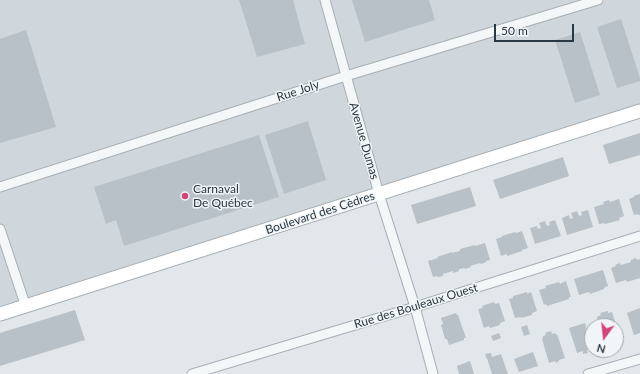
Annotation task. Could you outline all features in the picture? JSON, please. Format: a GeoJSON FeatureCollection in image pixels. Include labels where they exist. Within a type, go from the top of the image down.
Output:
{"type":"FeatureCollection","features":[{"type":"Feature","properties":{"kind":"street","name":"Avenue Dumas"},"geometry":{"type":"LineString","coordinates":[[325,0],[379,194],[415,307],[433,374]]}},
{"type":"Feature","properties":{"kind":"street","name":"Rue Joly"},"geometry":{"type":"LineString","coordinates":[[0,187],[346,76],[598,0]]}},
{"type":"Feature","properties":{"kind":"street","name":"Boulevard des Cèdres"},"geometry":{"type":"LineString","coordinates":[[0,314],[640,111]]}},
{"type":"Feature","properties":{"kind":"street"},"geometry":{"type":"LineString","coordinates":[[0,229],[26,307]]}},
{"type":"Feature","properties":{"kind":"street","name":"Rue des Bouleaux Ouest"},"geometry":{"type":"LineString","coordinates":[[192,374],[415,307],[640,236]]}},
{"type":"Feature","properties":{"kind":"street"},"geometry":{"type":"LineString","coordinates":[[588,374],[640,359]]}},
{"type":"Feature","properties":{"kind":"shaded area"},"geometry":{"type":"Polygon","coordinates":[[[0,0],[640,0],[640,111],[0,312],[0,0]]]}},
{"type":"Feature","properties":{"kind":"building"},"geometry":{"type":"Polygon","coordinates":[[[239,0],[293,0],[305,44],[257,57],[239,0]]]}},
{"type":"Feature","properties":{"kind":"building"},"geometry":{"type":"Polygon","coordinates":[[[352,0],[429,0],[435,20],[365,42],[352,0]]]}},
{"type":"Feature","properties":{"kind":"building"},"geometry":{"type":"Polygon","coordinates":[[[621,19],[640,81],[617,88],[597,27],[621,19]]]}},
{"type":"Feature","properties":{"kind":"building"},"geometry":{"type":"Polygon","coordinates":[[[26,30],[56,127],[0,143],[0,39],[26,30]]]}},
{"type":"Feature","properties":{"kind":"building"},"geometry":{"type":"Polygon","coordinates":[[[580,32],[600,95],[575,103],[555,40],[580,32]]]}},
{"type":"Feature","properties":{"kind":"building"},"geometry":{"type":"Polygon","coordinates":[[[308,121],[326,180],[284,194],[265,135],[308,121]]]}},
{"type":"Feature","properties":{"kind":"building"},"geometry":{"type":"Polygon","coordinates":[[[640,133],[640,155],[609,164],[603,145],[640,133]]]}},
{"type":"Feature","properties":{"kind":"building"},"geometry":{"type":"Polygon","coordinates":[[[259,135],[279,197],[124,246],[116,220],[106,224],[94,187],[259,135]]]}},
{"type":"Feature","properties":{"kind":"building"},"geometry":{"type":"Polygon","coordinates":[[[563,157],[569,176],[500,199],[493,180],[563,157]]]}},
{"type":"Feature","properties":{"kind":"building"},"geometry":{"type":"Polygon","coordinates":[[[470,187],[476,206],[417,224],[411,205],[470,187]]]}},
{"type":"Feature","properties":{"kind":"building"},"geometry":{"type":"Polygon","coordinates":[[[640,194],[640,215],[634,215],[629,199],[640,194]]]}},
{"type":"Feature","properties":{"kind":"building"},"geometry":{"type":"Polygon","coordinates":[[[619,199],[624,216],[619,218],[620,220],[599,224],[594,207],[604,204],[603,202],[609,200],[610,202],[619,199]]]}},
{"type":"Feature","properties":{"kind":"building"},"geometry":{"type":"Polygon","coordinates":[[[588,210],[593,227],[567,235],[562,218],[569,215],[570,219],[573,218],[571,213],[577,211],[579,216],[582,215],[581,212],[588,210]]]}},
{"type":"Feature","properties":{"kind":"building"},"geometry":{"type":"Polygon","coordinates":[[[555,220],[561,236],[535,244],[530,228],[537,226],[538,229],[541,228],[539,223],[545,221],[547,226],[550,225],[549,222],[555,220]]]}},
{"type":"Feature","properties":{"kind":"building"},"geometry":{"type":"Polygon","coordinates":[[[522,231],[528,248],[507,256],[507,254],[501,256],[496,239],[522,231]]]}},
{"type":"Feature","properties":{"kind":"building"},"geometry":{"type":"Polygon","coordinates":[[[485,243],[490,260],[465,269],[459,269],[459,271],[453,273],[453,271],[443,274],[443,276],[433,277],[428,261],[452,252],[460,251],[460,249],[485,243]]]}},
{"type":"Feature","properties":{"kind":"building"},"geometry":{"type":"Polygon","coordinates":[[[636,258],[637,260],[640,259],[640,278],[627,282],[626,280],[616,283],[611,268],[620,263],[621,265],[631,262],[631,260],[636,258]]]}},
{"type":"Feature","properties":{"kind":"building"},"geometry":{"type":"Polygon","coordinates":[[[603,270],[608,286],[590,294],[589,292],[579,295],[574,279],[603,270]]]}},
{"type":"Feature","properties":{"kind":"building"},"geometry":{"type":"Polygon","coordinates":[[[566,281],[571,297],[547,306],[546,304],[544,305],[539,290],[546,288],[545,286],[559,282],[560,284],[566,281]]]}},
{"type":"Feature","properties":{"kind":"building"},"geometry":{"type":"Polygon","coordinates":[[[527,292],[527,294],[531,292],[537,311],[532,313],[532,315],[515,318],[509,299],[513,298],[513,296],[527,292]]]}},
{"type":"Feature","properties":{"kind":"building"},"geometry":{"type":"Polygon","coordinates":[[[494,302],[495,304],[499,303],[505,321],[500,323],[500,325],[484,328],[478,309],[494,302]]]}},
{"type":"Feature","properties":{"kind":"building"},"geometry":{"type":"Polygon","coordinates":[[[640,308],[640,333],[634,335],[627,313],[640,308]]]}},
{"type":"Feature","properties":{"kind":"building"},"geometry":{"type":"Polygon","coordinates":[[[75,310],[85,340],[0,366],[0,333],[75,310]]]}},
{"type":"Feature","properties":{"kind":"building"},"geometry":{"type":"Polygon","coordinates":[[[608,311],[608,313],[612,312],[614,318],[597,318],[601,315],[600,313],[608,311]]]}},
{"type":"Feature","properties":{"kind":"building"},"geometry":{"type":"Polygon","coordinates":[[[456,313],[466,338],[449,345],[447,339],[445,339],[441,325],[443,324],[441,318],[456,313]]]}},
{"type":"Feature","properties":{"kind":"building"},"geometry":{"type":"Polygon","coordinates":[[[584,323],[584,354],[583,351],[577,353],[569,328],[584,323]]]}},
{"type":"Feature","properties":{"kind":"building"},"geometry":{"type":"Polygon","coordinates":[[[527,325],[530,334],[524,336],[521,327],[527,325]]]}},
{"type":"Feature","properties":{"kind":"building"},"geometry":{"type":"Polygon","coordinates":[[[551,331],[552,334],[557,334],[565,358],[556,363],[555,361],[549,363],[542,339],[543,336],[546,335],[545,333],[551,331]]]}},
{"type":"Feature","properties":{"kind":"building"},"geometry":{"type":"Polygon","coordinates":[[[499,333],[501,338],[493,341],[491,336],[499,333]]]}},
{"type":"Feature","properties":{"kind":"building"},"geometry":{"type":"Polygon","coordinates":[[[533,352],[538,366],[519,372],[514,359],[533,352]]]}},
{"type":"Feature","properties":{"kind":"building"},"geometry":{"type":"Polygon","coordinates":[[[491,353],[492,357],[501,354],[508,374],[492,374],[485,354],[491,353]]]}},
{"type":"Feature","properties":{"kind":"building"},"geometry":{"type":"Polygon","coordinates":[[[470,361],[474,374],[459,374],[457,366],[470,361]]]}},
{"type":"Feature","properties":{"kind":"place","name":"Carnaval De Québec"},"geometry":{"type":"Point","coordinates":[185,196]}}]}
